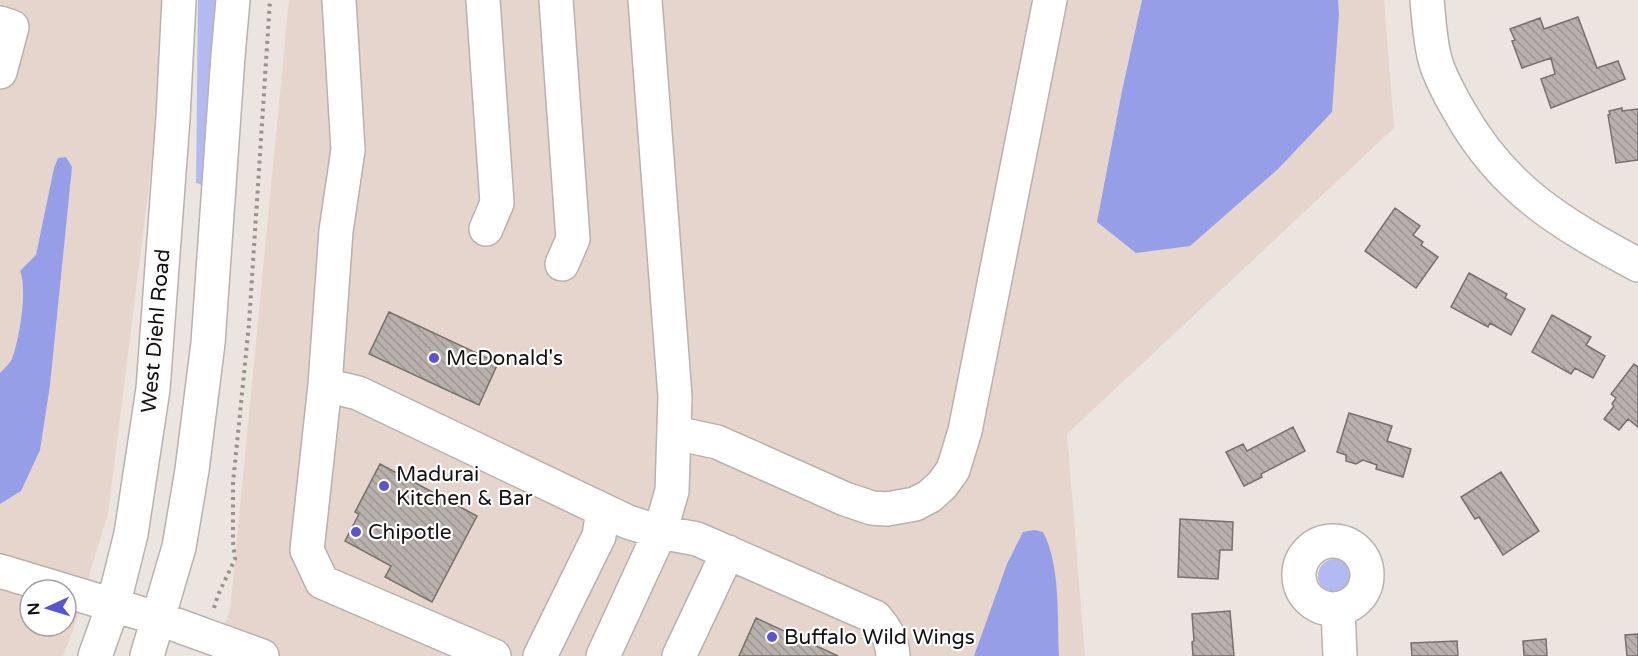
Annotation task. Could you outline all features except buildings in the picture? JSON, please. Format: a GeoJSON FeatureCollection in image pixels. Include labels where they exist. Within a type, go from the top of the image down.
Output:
{"type":"FeatureCollection","features":[{"type":"Feature","properties":{"kind":"street","name":"West Diehl Road"},"geometry":{"type":"LineString","coordinates":[[95,656],[113,606],[134,520],[153,389],[179,0]]}},
{"type":"Feature","properties":{"kind":"street"},"geometry":{"type":"LineString","coordinates":[[147,656],[160,619],[181,536],[192,470],[208,343],[233,0]]}},
{"type":"Feature","properties":{"kind":"street"},"geometry":{"type":"LineString","coordinates":[[339,0],[348,150],[336,231],[325,385],[307,550],[322,582],[494,656]]}},
{"type":"Feature","properties":{"kind":"street"},"geometry":{"type":"LineString","coordinates":[[483,0],[496,203],[486,229]]}},
{"type":"Feature","properties":{"kind":"street"},"geometry":{"type":"LineString","coordinates":[[556,0],[573,239],[562,264]]}},
{"type":"Feature","properties":{"kind":"street"},"geometry":{"type":"LineString","coordinates":[[603,656],[660,532],[672,491],[675,397],[645,0]]}},
{"type":"Feature","properties":{"kind":"street"},"geometry":{"type":"LineString","coordinates":[[675,433],[717,442],[845,499],[872,508],[899,508],[915,504],[930,496],[942,484],[953,470],[965,431],[1050,0]]}},
{"type":"Feature","properties":{"kind":"street"},"geometry":{"type":"LineString","coordinates":[[1428,7],[1436,63],[1468,128],[1488,156],[1524,194],[1564,223],[1638,265]]}},
{"type":"Feature","properties":{"kind":"street"},"geometry":{"type":"LineString","coordinates":[[0,23],[12,27],[0,72]]}},
{"type":"Feature","properties":{"kind":"street"},"geometry":{"type":"LineString","coordinates":[[325,385],[358,393],[628,522],[660,532],[697,539],[874,617],[886,630],[892,643],[893,656]]}},
{"type":"Feature","properties":{"kind":"street"},"geometry":{"type":"LineString","coordinates":[[540,656],[599,536],[603,510]]}},
{"type":"Feature","properties":{"kind":"street"},"geometry":{"type":"LineString","coordinates":[[679,656],[728,552]]}},
{"type":"Feature","properties":{"kind":"street"},"geometry":{"type":"LineString","coordinates":[[0,571],[24,578]]}},
{"type":"Feature","properties":{"kind":"street"},"geometry":{"type":"LineString","coordinates":[[78,594],[160,619],[262,656]]}},
{"type":"Feature","properties":{"kind":"street"},"geometry":{"type":"LineString","coordinates":[[1338,609],[1340,656]]}},
{"type":"Feature","properties":{"kind":"path"},"geometry":{"type":"LineString","coordinates":[[218,595],[235,559],[233,483],[249,324],[270,0]]}},
{"type":"Feature","properties":{"kind":"shaded area"},"geometry":{"type":"Polygon","coordinates":[[[0,0],[163,0],[158,113],[108,513],[78,613],[78,578],[18,578],[18,638],[70,638],[63,656],[0,656],[0,0]]]}},
{"type":"Feature","properties":{"kind":"shaded area"},"geometry":{"type":"Polygon","coordinates":[[[198,0],[220,0],[202,185],[196,183],[198,0]]]}},
{"type":"Feature","properties":{"kind":"shaded area"},"geometry":{"type":"Polygon","coordinates":[[[289,0],[1384,0],[1394,128],[1067,434],[1085,656],[210,656],[230,611],[289,0]]]}},
{"type":"Feature","properties":{"kind":"shaded area"},"geometry":{"type":"Polygon","coordinates":[[[1142,0],[1338,0],[1339,14],[1332,112],[1279,168],[1190,246],[1136,253],[1097,222],[1142,0]]]}},
{"type":"Feature","properties":{"kind":"shaded area"},"geometry":{"type":"Polygon","coordinates":[[[66,157],[72,167],[50,385],[40,450],[21,491],[0,504],[0,373],[12,359],[22,315],[23,290],[20,271],[36,255],[54,168],[58,158],[66,157]]]}},
{"type":"Feature","properties":{"kind":"shaded area"},"geometry":{"type":"Polygon","coordinates":[[[1034,530],[1043,532],[1053,560],[1057,593],[1059,656],[974,656],[1007,564],[1023,532],[1034,530]]]}},
{"type":"Feature","properties":{"kind":"shaded area"},"geometry":{"type":"Polygon","coordinates":[[[1335,559],[1347,564],[1352,576],[1347,588],[1335,593],[1323,588],[1318,576],[1323,564],[1335,559]]]}},
{"type":"Feature","properties":{"kind":"place","name":"McDonald's"},"geometry":{"type":"Point","coordinates":[434,358]}},
{"type":"Feature","properties":{"kind":"place","name":"Madurai Kitchen & Bar"},"geometry":{"type":"Point","coordinates":[384,486]}},
{"type":"Feature","properties":{"kind":"place","name":"Chipotle"},"geometry":{"type":"Point","coordinates":[356,532]}},
{"type":"Feature","properties":{"kind":"place","name":"Buffalo Wild Wings"},"geometry":{"type":"Point","coordinates":[772,637]}}]}
